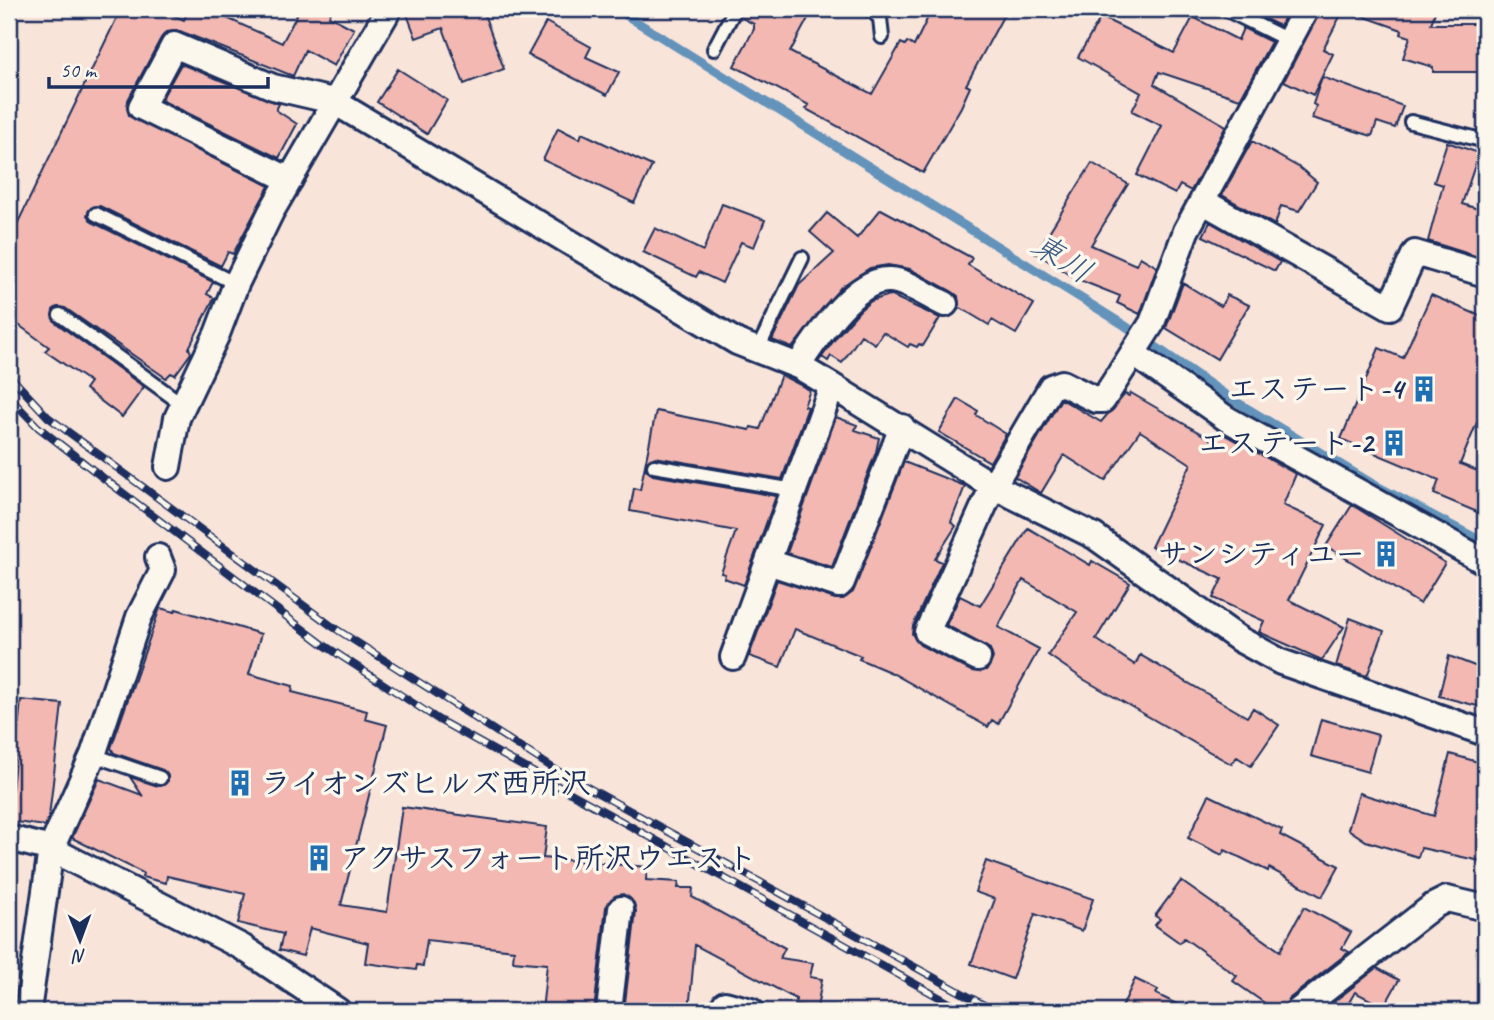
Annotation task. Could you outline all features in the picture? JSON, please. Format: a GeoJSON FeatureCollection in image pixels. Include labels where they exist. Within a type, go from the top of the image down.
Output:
{"type":"FeatureCollection","features":[{"type":"Feature","properties":{"kind":"street"},"geometry":{"type":"LineString","coordinates":[[168,467],[182,404],[217,334],[236,284],[333,101],[386,9]]}},
{"type":"Feature","properties":{"kind":"street"},"geometry":{"type":"LineString","coordinates":[[978,658],[928,632],[993,486],[1051,387],[1062,383],[1096,400],[1103,400],[1134,354],[1152,323],[1186,231],[1306,9]]}},
{"type":"Feature","properties":{"kind":"street"},"geometry":{"type":"LineString","coordinates":[[290,180],[141,107],[174,45],[272,87],[333,101],[757,351],[798,366],[902,427],[993,486],[1094,536],[1239,639],[1281,662],[1485,733]]}},
{"type":"Feature","properties":{"kind":"street"},"geometry":{"type":"LineString","coordinates":[[1202,201],[1390,307],[1415,253],[1485,274]]}},
{"type":"Feature","properties":{"kind":"street"},"geometry":{"type":"LineString","coordinates":[[798,366],[841,307],[877,280],[894,280],[945,304]]}},
{"type":"Feature","properties":{"kind":"street"},"geometry":{"type":"LineString","coordinates":[[1134,354],[1227,419],[1485,562]]}},
{"type":"Feature","properties":{"kind":"street"},"geometry":{"type":"LineString","coordinates":[[733,657],[832,386]]}},
{"type":"Feature","properties":{"kind":"street"},"geometry":{"type":"LineString","coordinates":[[768,562],[839,585],[842,582],[902,427]]}},
{"type":"Feature","properties":{"kind":"street"},"geometry":{"type":"LineString","coordinates":[[28,1011],[51,849],[93,755],[138,617],[163,570],[158,557]]}},
{"type":"Feature","properties":{"kind":"street"},"geometry":{"type":"LineString","coordinates":[[9,838],[51,849],[242,947],[338,1011]]}},
{"type":"Feature","properties":{"kind":"street"},"geometry":{"type":"LineString","coordinates":[[1298,1011],[1331,982],[1433,906],[1447,899],[1485,908]]}},
{"type":"Feature","properties":{"kind":"street"},"geometry":{"type":"LineString","coordinates":[[609,1011],[621,909]]}},
{"type":"Feature","properties":{"kind":"street"},"geometry":{"type":"LineString","coordinates":[[723,1011],[725,1004],[751,1011]]}},
{"type":"Feature","properties":{"kind":"lane"},"geometry":{"type":"LineString","coordinates":[[714,49],[735,9]]}},
{"type":"Feature","properties":{"kind":"lane"},"geometry":{"type":"LineString","coordinates":[[870,9],[880,18],[882,37]]}},
{"type":"Feature","properties":{"kind":"lane"},"geometry":{"type":"LineString","coordinates":[[1225,9],[1290,41]]}},
{"type":"Feature","properties":{"kind":"lane"},"geometry":{"type":"LineString","coordinates":[[1411,122],[1485,141]]}},
{"type":"Feature","properties":{"kind":"lane"},"geometry":{"type":"LineString","coordinates":[[96,214],[146,242],[236,284]]}},
{"type":"Feature","properties":{"kind":"lane"},"geometry":{"type":"LineString","coordinates":[[757,351],[802,258]]}},
{"type":"Feature","properties":{"kind":"lane"},"geometry":{"type":"LineString","coordinates":[[60,315],[182,404]]}},
{"type":"Feature","properties":{"kind":"lane"},"geometry":{"type":"LineString","coordinates":[[654,466],[794,490]]}},
{"type":"Feature","properties":{"kind":"lane"},"geometry":{"type":"LineString","coordinates":[[93,755],[160,778]]}},
{"type":"Feature","properties":{"kind":"building"},"geometry":{"type":"Polygon","coordinates":[[[121,9],[159,9],[184,20],[189,9],[207,9],[282,43],[300,9],[333,9],[329,16],[354,29],[334,66],[305,50],[293,76],[180,31],[166,32],[161,38],[128,100],[129,116],[269,186],[233,254],[228,252],[221,266],[100,206],[89,210],[87,215],[92,222],[213,282],[207,294],[214,298],[189,348],[191,353],[175,375],[171,373],[166,378],[65,308],[57,307],[53,310],[55,322],[144,387],[122,417],[85,389],[90,382],[45,351],[49,347],[9,318],[9,241],[121,9]]]}},
{"type":"Feature","properties":{"kind":"building"},"geometry":{"type":"Polygon","coordinates":[[[405,9],[488,9],[489,12],[484,14],[504,69],[464,84],[443,28],[416,38],[405,9]]]}},
{"type":"Feature","properties":{"kind":"building"},"geometry":{"type":"Polygon","coordinates":[[[744,9],[813,9],[790,52],[872,94],[901,43],[905,45],[907,42],[914,46],[932,9],[1007,9],[966,85],[970,87],[961,107],[923,173],[806,109],[809,105],[734,66],[754,29],[754,24],[740,17],[744,9]]]}},
{"type":"Feature","properties":{"kind":"building"},"geometry":{"type":"Polygon","coordinates":[[[1252,9],[1289,9],[1280,26],[1251,12],[1252,9]]]}},
{"type":"Feature","properties":{"kind":"building"},"geometry":{"type":"Polygon","coordinates":[[[1321,9],[1344,9],[1323,49],[1333,54],[1313,95],[1284,81],[1321,9]]]}},
{"type":"Feature","properties":{"kind":"building"},"geometry":{"type":"Polygon","coordinates":[[[1352,9],[1436,9],[1431,24],[1485,24],[1485,72],[1433,72],[1433,67],[1403,58],[1410,37],[1401,34],[1402,30],[1351,12],[1352,9]]]}},
{"type":"Feature","properties":{"kind":"building"},"geometry":{"type":"Polygon","coordinates":[[[1101,17],[1174,53],[1193,17],[1238,40],[1243,28],[1271,42],[1240,99],[1159,72],[1154,84],[1226,126],[1191,191],[1180,185],[1175,194],[1137,175],[1162,126],[1132,111],[1141,93],[1078,57],[1101,17]]]}},
{"type":"Feature","properties":{"kind":"building"},"geometry":{"type":"Polygon","coordinates":[[[546,22],[591,47],[586,57],[619,72],[607,95],[528,55],[546,22]]]}},
{"type":"Feature","properties":{"kind":"building"},"geometry":{"type":"Polygon","coordinates":[[[181,64],[279,104],[276,110],[297,124],[279,158],[161,100],[181,64]]]}},
{"type":"Feature","properties":{"kind":"building"},"geometry":{"type":"Polygon","coordinates":[[[398,69],[447,100],[427,134],[377,102],[398,69]]]}},
{"type":"Feature","properties":{"kind":"building"},"geometry":{"type":"Polygon","coordinates":[[[1322,77],[1403,106],[1395,128],[1377,122],[1372,136],[1312,118],[1316,106],[1313,104],[1322,77]]]}},
{"type":"Feature","properties":{"kind":"building"},"geometry":{"type":"Polygon","coordinates":[[[558,128],[580,139],[582,133],[652,166],[634,203],[543,160],[558,128]]]}},
{"type":"Feature","properties":{"kind":"building"},"geometry":{"type":"Polygon","coordinates":[[[1252,141],[1300,168],[1317,182],[1299,211],[1281,206],[1275,225],[1222,195],[1252,141]]]}},
{"type":"Feature","properties":{"kind":"building"},"geometry":{"type":"Polygon","coordinates":[[[1447,142],[1479,153],[1462,204],[1485,211],[1485,259],[1428,241],[1443,185],[1434,182],[1447,142]]]}},
{"type":"Feature","properties":{"kind":"building"},"geometry":{"type":"Polygon","coordinates":[[[1092,163],[1128,184],[1091,245],[1136,265],[1140,257],[1157,267],[1140,314],[1117,303],[1120,296],[1077,279],[1036,253],[1092,163]]]}},
{"type":"Feature","properties":{"kind":"building"},"geometry":{"type":"Polygon","coordinates":[[[722,204],[765,220],[754,247],[741,242],[722,283],[699,272],[696,277],[643,252],[655,228],[703,251],[722,204]]]}},
{"type":"Feature","properties":{"kind":"building"},"geometry":{"type":"Polygon","coordinates":[[[881,209],[972,258],[968,265],[1034,304],[1016,334],[992,320],[989,325],[959,307],[958,296],[951,291],[910,269],[888,265],[870,268],[841,287],[792,348],[772,340],[799,285],[834,253],[810,232],[827,213],[857,238],[881,209]]]}},
{"type":"Feature","properties":{"kind":"building"},"geometry":{"type":"Polygon","coordinates":[[[1210,222],[1280,262],[1275,271],[1203,236],[1210,222]]]}},
{"type":"Feature","properties":{"kind":"building"},"geometry":{"type":"Polygon","coordinates":[[[1183,283],[1221,306],[1227,295],[1249,305],[1217,359],[1166,328],[1183,283]]]}},
{"type":"Feature","properties":{"kind":"building"},"geometry":{"type":"Polygon","coordinates":[[[890,295],[940,318],[923,346],[910,344],[908,347],[883,332],[875,344],[861,335],[842,363],[831,356],[828,361],[822,357],[819,361],[838,335],[860,310],[871,301],[890,295]]]}},
{"type":"Feature","properties":{"kind":"building"},"geometry":{"type":"Polygon","coordinates":[[[1431,295],[1485,318],[1485,403],[1460,464],[1485,474],[1485,499],[1477,512],[1434,494],[1439,480],[1341,439],[1379,348],[1403,358],[1431,295]]]}},
{"type":"Feature","properties":{"kind":"building"},"geometry":{"type":"Polygon","coordinates":[[[781,375],[810,390],[804,406],[808,407],[782,479],[655,457],[646,464],[646,470],[653,475],[776,496],[744,585],[724,578],[725,574],[721,573],[736,531],[630,511],[634,488],[640,490],[656,411],[750,430],[751,427],[760,429],[781,375]]]}},
{"type":"Feature","properties":{"kind":"building"},"geometry":{"type":"Polygon","coordinates":[[[1131,393],[1212,440],[1218,431],[1296,474],[1283,505],[1326,525],[1289,600],[1344,627],[1322,660],[1259,632],[1264,621],[1213,598],[1222,579],[1151,547],[1191,464],[1140,431],[1105,481],[1064,455],[1041,493],[1015,477],[1061,399],[1101,422],[1125,394],[1129,396],[1131,393]]]}},
{"type":"Feature","properties":{"kind":"building"},"geometry":{"type":"Polygon","coordinates":[[[958,399],[978,411],[976,415],[1006,434],[990,462],[939,432],[958,399]]]}},
{"type":"Feature","properties":{"kind":"building"},"geometry":{"type":"Polygon","coordinates":[[[836,417],[857,425],[855,430],[879,438],[832,567],[787,553],[836,417]]]}},
{"type":"Feature","properties":{"kind":"building"},"geometry":{"type":"Polygon","coordinates":[[[904,462],[965,486],[951,522],[956,526],[935,559],[942,562],[913,626],[912,634],[920,645],[971,671],[987,670],[993,658],[990,649],[946,625],[960,596],[980,606],[1028,528],[1090,565],[1092,561],[1130,583],[1096,639],[1135,665],[1140,655],[1247,717],[1253,708],[1279,725],[1251,766],[1237,757],[1231,764],[1083,679],[1048,655],[1077,612],[1023,580],[998,627],[1039,649],[998,724],[992,720],[988,727],[892,673],[859,659],[861,656],[795,629],[780,667],[749,656],[777,580],[835,599],[843,599],[853,592],[904,462]]]}},
{"type":"Feature","properties":{"kind":"building","name":"サンシティユー"},"geometry":{"type":"Polygon","coordinates":[[[1352,505],[1445,563],[1420,604],[1326,546],[1352,505]]]}},
{"type":"Feature","properties":{"kind":"building"},"geometry":{"type":"Polygon","coordinates":[[[160,608],[175,612],[176,609],[261,634],[249,674],[293,686],[292,692],[367,711],[365,719],[387,725],[341,905],[387,912],[402,807],[547,827],[543,858],[647,867],[646,880],[679,882],[678,888],[693,888],[692,897],[785,948],[780,958],[813,963],[810,977],[822,979],[817,1009],[795,1005],[796,999],[695,945],[689,1011],[624,1011],[636,911],[634,903],[623,894],[615,896],[606,907],[594,1011],[542,1011],[547,964],[513,961],[514,950],[427,940],[423,966],[417,965],[416,970],[365,963],[368,943],[310,928],[303,956],[279,950],[283,934],[238,923],[245,894],[167,876],[166,883],[142,877],[143,873],[72,838],[99,779],[142,795],[130,777],[158,786],[168,781],[163,770],[114,753],[111,748],[160,608]]]}},
{"type":"Feature","properties":{"kind":"building"},"geometry":{"type":"Polygon","coordinates":[[[1350,618],[1384,631],[1367,676],[1336,666],[1350,618]]]}},
{"type":"Feature","properties":{"kind":"building"},"geometry":{"type":"Polygon","coordinates":[[[1449,656],[1485,670],[1485,708],[1439,696],[1449,656]]]}},
{"type":"Feature","properties":{"kind":"building"},"geometry":{"type":"Polygon","coordinates":[[[21,700],[62,704],[49,817],[45,826],[9,821],[21,700]]]}},
{"type":"Feature","properties":{"kind":"building"},"geometry":{"type":"Polygon","coordinates":[[[1321,719],[1378,735],[1368,772],[1311,756],[1321,719]]]}},
{"type":"Feature","properties":{"kind":"building"},"geometry":{"type":"Polygon","coordinates":[[[1450,754],[1485,764],[1485,862],[1421,848],[1418,857],[1366,841],[1348,829],[1359,793],[1434,816],[1450,754]]]}},
{"type":"Feature","properties":{"kind":"building"},"geometry":{"type":"Polygon","coordinates":[[[1209,795],[1282,830],[1280,835],[1339,866],[1322,897],[1269,868],[1268,871],[1225,850],[1222,855],[1188,838],[1209,795]]]}},
{"type":"Feature","properties":{"kind":"building"},"geometry":{"type":"Polygon","coordinates":[[[986,861],[1093,899],[1082,931],[1035,914],[1012,979],[971,964],[995,899],[975,892],[986,861]]]}},
{"type":"Feature","properties":{"kind":"building"},"geometry":{"type":"Polygon","coordinates":[[[1181,881],[1280,951],[1304,907],[1351,932],[1342,948],[1349,952],[1289,999],[1283,1011],[1276,1011],[1233,981],[1237,976],[1184,938],[1180,943],[1155,925],[1160,919],[1155,916],[1181,881]]]}},
{"type":"Feature","properties":{"kind":"building"},"geometry":{"type":"Polygon","coordinates":[[[1377,968],[1399,980],[1384,1007],[1355,992],[1344,1011],[1322,1011],[1377,968]]]}},
{"type":"Feature","properties":{"kind":"building"},"geometry":{"type":"Polygon","coordinates":[[[1135,979],[1158,990],[1156,994],[1191,1011],[1120,1011],[1135,979]]]}},
{"type":"Feature","properties":{"kind":"waterway","name":"東川"},"geometry":{"type":"LineString","coordinates":[[616,9],[1124,325],[1230,398],[1373,484],[1485,543]]}},
{"type":"Feature","properties":{"kind":"railway"},"geometry":{"type":"LineString","coordinates":[[9,375],[48,417],[333,627],[556,770],[995,1011]]}},
{"type":"Feature","properties":{"kind":"railway"},"geometry":{"type":"LineString","coordinates":[[9,397],[38,427],[324,645],[439,720],[964,1011]]}},
{"type":"Feature","properties":{"kind":"place","name":"エステート-4"},"geometry":{"type":"Point","coordinates":[1424,389]}},
{"type":"Feature","properties":{"kind":"place","name":"エステート-2"},"geometry":{"type":"Point","coordinates":[1394,443]}},
{"type":"Feature","properties":{"kind":"place","name":"サンシティユー"},"geometry":{"type":"Point","coordinates":[1386,554]}},
{"type":"Feature","properties":{"kind":"place","name":"ライオンズヒルズ西所沢"},"geometry":{"type":"Point","coordinates":[240,783]}},
{"type":"Feature","properties":{"kind":"place","name":"アクサスフォート所沢ウエスト"},"geometry":{"type":"Point","coordinates":[319,858]}}]}
